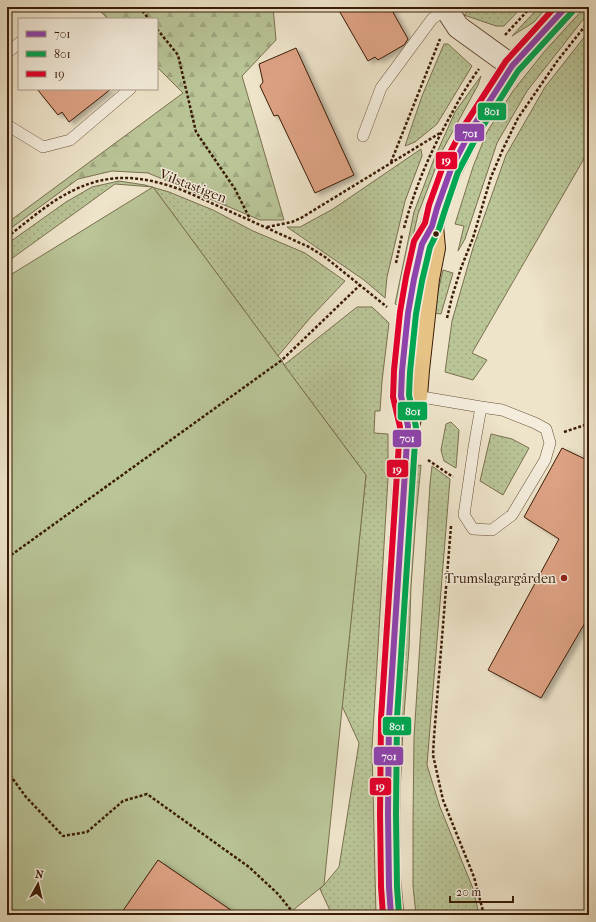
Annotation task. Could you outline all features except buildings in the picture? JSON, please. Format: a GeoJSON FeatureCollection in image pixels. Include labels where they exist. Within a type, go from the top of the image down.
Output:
{"type":"FeatureCollection","features":[{"type":"Feature","properties":{"kind":"main road"},"geometry":{"type":"LineString","coordinates":[[391,915],[388,814],[389,718],[409,396],[418,370],[428,279],[434,248],[432,226],[451,169],[471,130],[512,66],[566,7]]}},
{"type":"Feature","properties":{"kind":"street"},"geometry":{"type":"LineString","coordinates":[[448,11],[458,27],[512,66]]}},
{"type":"Feature","properties":{"kind":"lane"},"geometry":{"type":"LineString","coordinates":[[363,136],[381,88],[432,19],[448,11]]}},
{"type":"Feature","properties":{"kind":"lane"},"geometry":{"type":"LineString","coordinates":[[7,53],[18,44]]}},
{"type":"Feature","properties":{"kind":"lane"},"geometry":{"type":"LineString","coordinates":[[7,125],[43,147],[70,140],[129,90]]}},
{"type":"Feature","properties":{"kind":"lane"},"geometry":{"type":"LineString","coordinates":[[409,396],[502,410],[546,429],[550,443],[545,460],[512,515],[492,530],[473,529],[464,515],[481,407]]}},
{"type":"Feature","properties":{"kind":"path"},"geometry":{"type":"LineString","coordinates":[[139,7],[148,18]]}},
{"type":"Feature","properties":{"kind":"path"},"geometry":{"type":"LineString","coordinates":[[390,163],[444,31],[448,11]]}},
{"type":"Feature","properties":{"kind":"path"},"geometry":{"type":"LineString","coordinates":[[447,320],[461,268],[503,148],[518,118],[558,60],[589,21]]}},
{"type":"Feature","properties":{"kind":"path"},"geometry":{"type":"LineString","coordinates":[[158,30],[178,55],[196,132],[235,189],[250,220]]}},
{"type":"Feature","properties":{"kind":"path"},"geometry":{"type":"LineString","coordinates":[[266,228],[292,222],[301,218],[441,133]]}},
{"type":"Feature","properties":{"kind":"path","name":"Vilstastigen"},"geometry":{"type":"LineString","coordinates":[[7,237],[56,200],[90,183],[115,178],[132,178],[152,181],[187,192],[309,247],[325,257],[389,308]]}},
{"type":"Feature","properties":{"kind":"path"},"geometry":{"type":"LineString","coordinates":[[7,558],[282,360],[360,285]]}},
{"type":"Feature","properties":{"kind":"path"},"geometry":{"type":"LineString","coordinates":[[548,437],[588,424],[589,422]]}},
{"type":"Feature","properties":{"kind":"path"},"geometry":{"type":"LineString","coordinates":[[426,459],[454,478]]}},
{"type":"Feature","properties":{"kind":"path"},"geometry":{"type":"LineString","coordinates":[[451,525],[433,755],[444,800],[474,877],[484,915]]}},
{"type":"Feature","properties":{"kind":"path"},"geometry":{"type":"LineString","coordinates":[[7,771],[26,797],[63,836],[87,832],[123,801],[147,794],[249,867],[278,894],[295,915]]}},
{"type":"Feature","properties":{"kind":"green space"},"geometry":{"type":"Polygon","coordinates":[[[96,7],[273,7],[276,40],[242,76],[284,220],[260,220],[148,173],[112,171],[78,179],[7,231],[7,223],[183,93],[158,68],[158,18],[107,18],[96,7]]]}},
{"type":"Feature","properties":{"kind":"green space"},"geometry":{"type":"Polygon","coordinates":[[[472,7],[522,7],[504,26],[496,26],[464,15],[472,7]]]}},
{"type":"Feature","properties":{"kind":"green space"},"geometry":{"type":"Polygon","coordinates":[[[539,7],[547,7],[534,22],[512,36],[539,7]]]}},
{"type":"Feature","properties":{"kind":"green space"},"geometry":{"type":"Polygon","coordinates":[[[585,7],[589,7],[589,12],[527,91],[497,143],[465,239],[458,251],[464,226],[455,224],[473,167],[487,132],[513,91],[544,52],[585,7]]]}},
{"type":"Feature","properties":{"kind":"green space"},"geometry":{"type":"Polygon","coordinates":[[[589,31],[589,150],[472,353],[487,360],[473,380],[445,372],[452,321],[473,248],[506,155],[545,87],[589,31]]]}},
{"type":"Feature","properties":{"kind":"green space"},"geometry":{"type":"Polygon","coordinates":[[[444,44],[448,44],[472,66],[437,124],[415,142],[405,146],[422,96],[444,44]]]}},
{"type":"Feature","properties":{"kind":"green space"},"geometry":{"type":"Polygon","coordinates":[[[481,76],[478,85],[442,151],[418,214],[398,305],[395,304],[414,212],[434,159],[455,112],[481,76]]]}},
{"type":"Feature","properties":{"kind":"green space"},"geometry":{"type":"Polygon","coordinates":[[[421,149],[422,156],[405,201],[387,277],[385,298],[364,280],[287,227],[300,227],[333,209],[421,149]]]}},
{"type":"Feature","properties":{"kind":"green space"},"geometry":{"type":"Polygon","coordinates":[[[119,181],[151,187],[115,184],[7,262],[7,244],[66,202],[92,187],[119,181]]]}},
{"type":"Feature","properties":{"kind":"green space"},"geometry":{"type":"Polygon","coordinates":[[[153,187],[213,210],[253,231],[305,253],[345,281],[310,318],[278,356],[153,187]]]}},
{"type":"Feature","properties":{"kind":"green space"},"geometry":{"type":"Polygon","coordinates":[[[153,187],[366,475],[324,885],[287,915],[7,915],[7,277],[153,187]]]}},
{"type":"Feature","properties":{"kind":"green space"},"geometry":{"type":"Polygon","coordinates":[[[443,270],[453,273],[441,314],[433,313],[443,270]]]}},
{"type":"Feature","properties":{"kind":"green space"},"geometry":{"type":"Polygon","coordinates":[[[357,307],[372,307],[389,323],[380,411],[375,411],[374,433],[388,434],[388,478],[372,748],[376,915],[332,915],[320,889],[339,867],[359,743],[342,706],[366,475],[284,365],[357,307]]]}},
{"type":"Feature","properties":{"kind":"green space"},"geometry":{"type":"Polygon","coordinates":[[[451,422],[459,430],[456,468],[444,461],[441,450],[446,424],[451,422]]]}},
{"type":"Feature","properties":{"kind":"green space"},"geometry":{"type":"Polygon","coordinates":[[[491,434],[512,439],[529,448],[503,495],[480,481],[491,434]]]}},
{"type":"Feature","properties":{"kind":"green space"},"geometry":{"type":"Polygon","coordinates":[[[421,465],[411,587],[409,648],[400,794],[399,861],[404,915],[401,915],[397,854],[397,773],[414,490],[417,466],[421,465]]]}},
{"type":"Feature","properties":{"kind":"green space"},"geometry":{"type":"Polygon","coordinates":[[[432,466],[450,479],[427,765],[440,807],[474,891],[479,915],[416,915],[413,886],[414,738],[432,466]]]}},
{"type":"Feature","properties":{"kind":"transit line","name":"19"},"geometry":{"type":"LineString","coordinates":[[383,915],[380,814],[381,718],[400,427],[393,397],[394,370],[400,312],[406,277],[414,241],[425,223],[429,205],[443,166],[464,126],[506,61],[555,7]]}},
{"type":"Feature","properties":{"kind":"transit line","name":"701"},"geometry":{"type":"LineString","coordinates":[[391,915],[388,814],[389,718],[408,426],[401,396],[402,371],[408,313],[414,279],[422,244],[432,226],[451,169],[471,130],[512,66],[566,7]]}},
{"type":"Feature","properties":{"kind":"transit line","name":"801"},"geometry":{"type":"LineString","coordinates":[[399,914],[396,814],[397,718],[416,427],[409,395],[410,372],[416,314],[422,281],[430,247],[439,229],[458,172],[478,134],[518,71],[572,12]]}},
{"type":"Feature","properties":{"kind":"place","name":"Trumslagargården"},"geometry":{"type":"Point","coordinates":[564,578]}}]}
